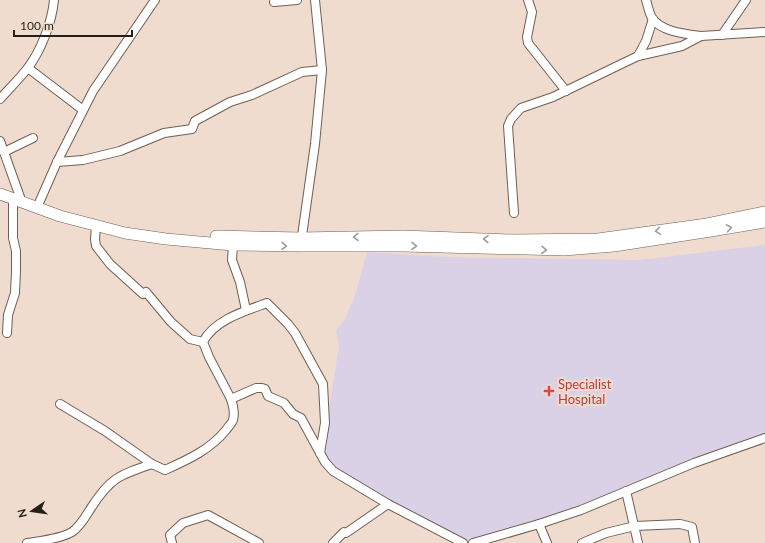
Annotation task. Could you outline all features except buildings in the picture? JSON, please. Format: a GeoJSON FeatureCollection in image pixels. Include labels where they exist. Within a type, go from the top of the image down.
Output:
{"type":"FeatureCollection","features":[{"type":"Feature","properties":{"kind":"main road"},"geometry":{"type":"LineString","coordinates":[[0,189],[17,199],[39,203],[129,227],[164,232],[301,242],[564,250],[614,246],[765,222]]}},
{"type":"Feature","properties":{"kind":"main road"},"geometry":{"type":"LineString","coordinates":[[0,194],[60,216],[125,233],[166,239],[233,245],[403,236],[513,240],[598,239],[707,224],[765,212]]}},
{"type":"Feature","properties":{"kind":"street"},"geometry":{"type":"LineString","coordinates":[[0,99],[28,68],[42,44],[53,10],[54,0]]}},
{"type":"Feature","properties":{"kind":"street"},"geometry":{"type":"LineString","coordinates":[[39,203],[57,162],[93,91],[155,0]]}},
{"type":"Feature","properties":{"kind":"street"},"geometry":{"type":"LineString","coordinates":[[274,2],[297,0]]}},
{"type":"Feature","properties":{"kind":"street"},"geometry":{"type":"LineString","coordinates":[[301,242],[316,144],[322,70],[315,0]]}},
{"type":"Feature","properties":{"kind":"street"},"geometry":{"type":"LineString","coordinates":[[528,0],[532,12],[527,37],[528,43],[566,91]]}},
{"type":"Feature","properties":{"kind":"street"},"geometry":{"type":"LineString","coordinates":[[646,0],[653,19],[674,32],[701,36],[765,32]]}},
{"type":"Feature","properties":{"kind":"street"},"geometry":{"type":"LineString","coordinates":[[722,35],[746,0]]}},
{"type":"Feature","properties":{"kind":"street"},"geometry":{"type":"LineString","coordinates":[[638,56],[646,41],[653,19]]}},
{"type":"Feature","properties":{"kind":"street"},"geometry":{"type":"LineString","coordinates":[[514,213],[508,126],[511,119],[521,108],[553,97],[638,56],[682,46],[701,36]]}},
{"type":"Feature","properties":{"kind":"street"},"geometry":{"type":"LineString","coordinates":[[28,68],[83,110]]}},
{"type":"Feature","properties":{"kind":"street"},"geometry":{"type":"LineString","coordinates":[[57,162],[83,160],[120,151],[164,133],[192,129],[196,120],[230,102],[252,95],[302,72],[322,70]]}},
{"type":"Feature","properties":{"kind":"street"},"geometry":{"type":"LineString","coordinates":[[4,152],[33,138]]}},
{"type":"Feature","properties":{"kind":"street"},"geometry":{"type":"LineString","coordinates":[[0,140],[17,199],[13,238],[16,251],[15,293],[8,315],[7,333]]}},
{"type":"Feature","properties":{"kind":"street"},"geometry":{"type":"LineString","coordinates":[[96,226],[96,246],[110,264],[143,294],[146,292],[171,322],[190,338],[203,342]]}},
{"type":"Feature","properties":{"kind":"street"},"geometry":{"type":"LineString","coordinates":[[233,245],[232,260],[240,282],[246,310]]}},
{"type":"Feature","properties":{"kind":"street"},"geometry":{"type":"LineString","coordinates":[[60,404],[105,430],[152,464],[165,470],[203,451],[221,436],[233,421],[233,404],[203,342],[206,335],[214,327],[246,310],[267,303],[295,333],[323,384],[325,423],[320,453]]}},
{"type":"Feature","properties":{"kind":"street"},"geometry":{"type":"LineString","coordinates":[[231,399],[256,388],[262,388],[268,396],[281,402],[293,414],[301,418],[320,453],[333,471],[388,504],[463,543]]}},
{"type":"Feature","properties":{"kind":"street"},"geometry":{"type":"LineString","coordinates":[[473,543],[540,524],[594,505],[694,463],[765,438]]}},
{"type":"Feature","properties":{"kind":"street"},"geometry":{"type":"LineString","coordinates":[[27,543],[58,537],[72,532],[84,519],[106,486],[113,480],[126,473],[152,464]]}},
{"type":"Feature","properties":{"kind":"street"},"geometry":{"type":"LineString","coordinates":[[626,491],[638,543]]}},
{"type":"Feature","properties":{"kind":"street"},"geometry":{"type":"LineString","coordinates":[[333,543],[344,532],[346,533],[388,504]]}},
{"type":"Feature","properties":{"kind":"street"},"geometry":{"type":"LineString","coordinates":[[172,543],[170,535],[183,523],[208,515],[259,543]]}},
{"type":"Feature","properties":{"kind":"street"},"geometry":{"type":"LineString","coordinates":[[540,524],[547,543]]}},
{"type":"Feature","properties":{"kind":"street"},"geometry":{"type":"LineString","coordinates":[[582,543],[606,533],[634,526],[680,524],[692,527],[694,543]]}},
{"type":"Feature","properties":{"kind":"shaded area","name":"Specialist Hospital"},"geometry":{"type":"Polygon","coordinates":[[[765,245],[765,435],[479,543],[470,543],[400,508],[328,465],[322,451],[339,346],[336,330],[345,319],[356,293],[367,252],[447,257],[639,260],[765,245]]]}},
{"type":"Feature","properties":{"kind":"place","name":"Specialist Hospital"},"geometry":{"type":"Point","coordinates":[549,391]}}]}
